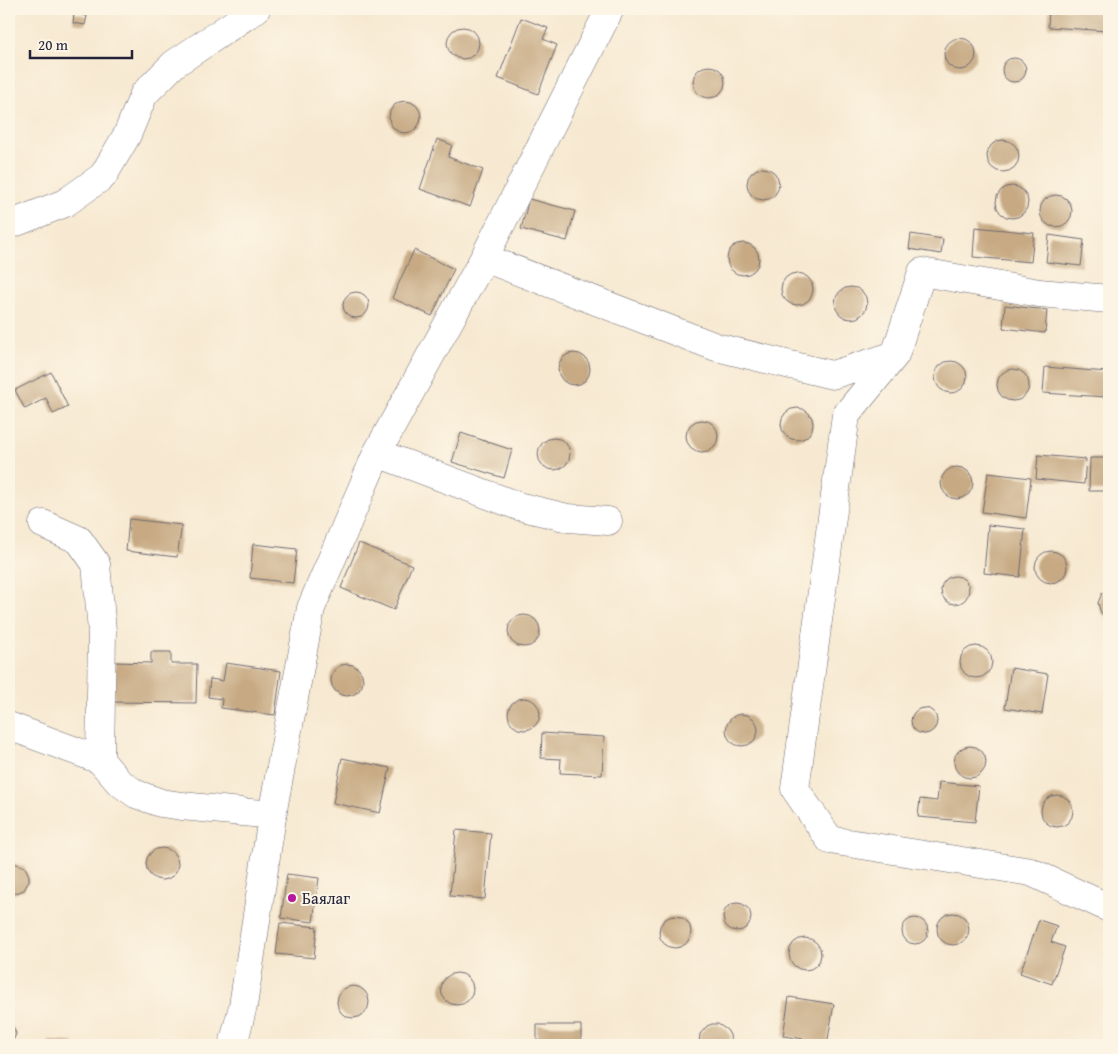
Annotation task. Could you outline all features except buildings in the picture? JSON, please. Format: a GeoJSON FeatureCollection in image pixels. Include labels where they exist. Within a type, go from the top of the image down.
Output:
{"type":"FeatureCollection","features":[{"type":"Feature","properties":{"kind":"street"},"geometry":{"type":"LineString","coordinates":[[9,225],[64,203],[103,176],[127,135],[144,94],[174,64],[256,9]]}},
{"type":"Feature","properties":{"kind":"street"},"geometry":{"type":"LineString","coordinates":[[233,1045],[243,1006],[272,816],[311,608],[377,453],[484,258],[610,9]]}},
{"type":"Feature","properties":{"kind":"street"},"geometry":{"type":"LineString","coordinates":[[484,258],[716,347],[822,373],[832,375],[895,355]]}},
{"type":"Feature","properties":{"kind":"street"},"geometry":{"type":"LineString","coordinates":[[1109,299],[1039,293],[922,272],[895,355],[846,415],[795,789],[830,840],[1031,872],[1109,908]]}},
{"type":"Feature","properties":{"kind":"street"},"geometry":{"type":"LineString","coordinates":[[377,453],[518,506],[568,518],[608,521]]}},
{"type":"Feature","properties":{"kind":"street"},"geometry":{"type":"LineString","coordinates":[[43,524],[80,540],[96,564],[102,631],[100,760]]}},
{"type":"Feature","properties":{"kind":"street"},"geometry":{"type":"LineString","coordinates":[[9,726],[100,760],[119,782],[136,794],[161,803],[272,816]]}},
{"type":"Feature","properties":{"kind":"place","name":"Баялаг"},"geometry":{"type":"Point","coordinates":[292,898]}}]}
